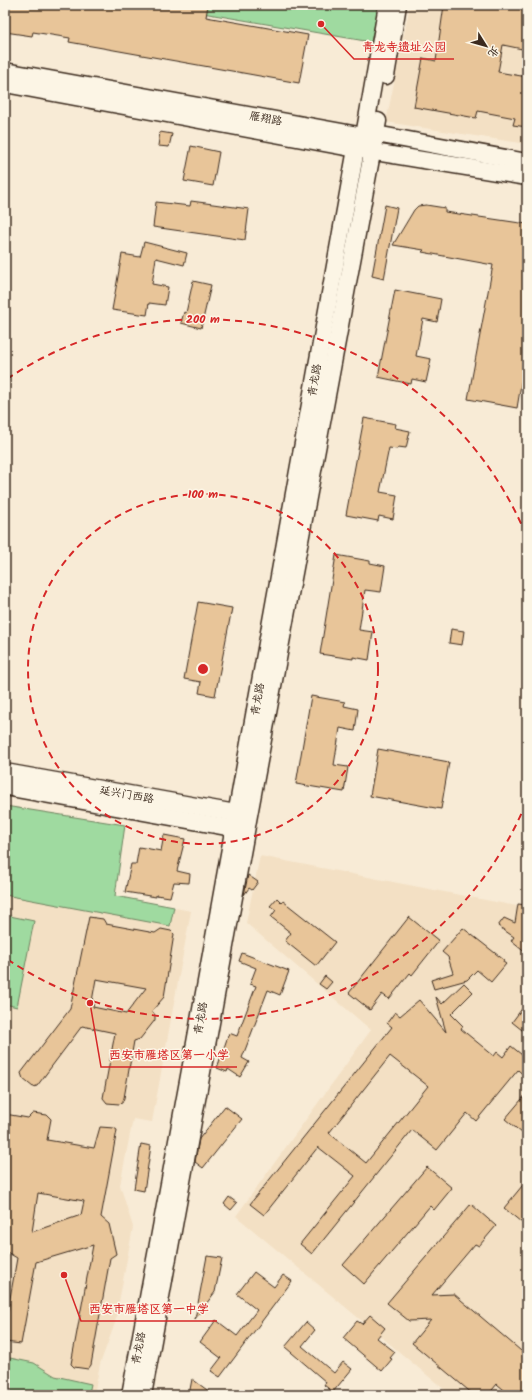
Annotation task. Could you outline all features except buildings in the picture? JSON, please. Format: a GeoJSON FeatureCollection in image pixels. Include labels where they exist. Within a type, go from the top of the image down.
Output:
{"type":"FeatureCollection","features":[{"type":"Feature","properties":{"kind":"street","name":"青龙路"},"geometry":{"type":"LineString","coordinates":[[130,1395],[241,822],[367,142],[387,5]]}},
{"type":"Feature","properties":{"kind":"street","name":"青龙路"},"geometry":{"type":"LineString","coordinates":[[367,142],[398,5]]}},
{"type":"Feature","properties":{"kind":"street","name":"雁翔路"},"geometry":{"type":"LineString","coordinates":[[5,72],[367,142],[527,177]]}},
{"type":"Feature","properties":{"kind":"street","name":"雁翔路"},"geometry":{"type":"LineString","coordinates":[[5,84],[367,142],[527,162]]}},
{"type":"Feature","properties":{"kind":"street","name":"延兴门西路"},"geometry":{"type":"LineString","coordinates":[[5,772],[241,822]]}},
{"type":"Feature","properties":{"kind":"street","name":"延兴门西路"},"geometry":{"type":"LineString","coordinates":[[5,787],[241,822]]}},
{"type":"Feature","properties":{"kind":"street","name":"青龙路"},"geometry":{"type":"LineString","coordinates":[[144,1395],[241,822]]}},
{"type":"Feature","properties":{"kind":"shaded area"},"geometry":{"type":"Polygon","coordinates":[[[410,5],[527,5],[527,144],[386,122],[410,5]]]}},
{"type":"Feature","properties":{"kind":"shaded area"},"geometry":{"type":"Polygon","coordinates":[[[5,805],[88,819],[100,825],[120,859],[115,896],[191,911],[152,1122],[133,1119],[120,1185],[133,1227],[115,1323],[100,1364],[94,1395],[5,1395],[5,805]]]}},
{"type":"Feature","properties":{"kind":"shaded area"},"geometry":{"type":"Polygon","coordinates":[[[260,856],[527,908],[527,1395],[451,1395],[236,1216],[371,1030],[246,923],[260,856]]]}},
{"type":"Feature","properties":{"kind":"green space"},"geometry":{"type":"Polygon","coordinates":[[[156,5],[379,5],[371,42],[156,5]]]}},
{"type":"Feature","properties":{"kind":"green space"},"geometry":{"type":"Polygon","coordinates":[[[5,806],[125,825],[115,896],[174,907],[170,926],[5,895],[5,806]]]}},
{"type":"Feature","properties":{"kind":"green space"},"geometry":{"type":"Polygon","coordinates":[[[5,915],[34,921],[17,1007],[5,1004],[5,915]]]}},
{"type":"Feature","properties":{"kind":"green space"},"geometry":{"type":"Polygon","coordinates":[[[5,1357],[34,1363],[55,1376],[91,1384],[89,1393],[94,1395],[5,1395],[5,1357]]]}},
{"type":"Feature","properties":{"kind":"place","name":"青龙寺遗址公园"},"geometry":{"type":"Point","coordinates":[321,24]}},
{"type":"Feature","properties":{"kind":"place","name":"西安市雁塔区第一小学"},"geometry":{"type":"Point","coordinates":[90,1003]}},
{"type":"Feature","properties":{"kind":"place","name":"西安市雁塔区第一中学"},"geometry":{"type":"Point","coordinates":[64,1275]}}]}
